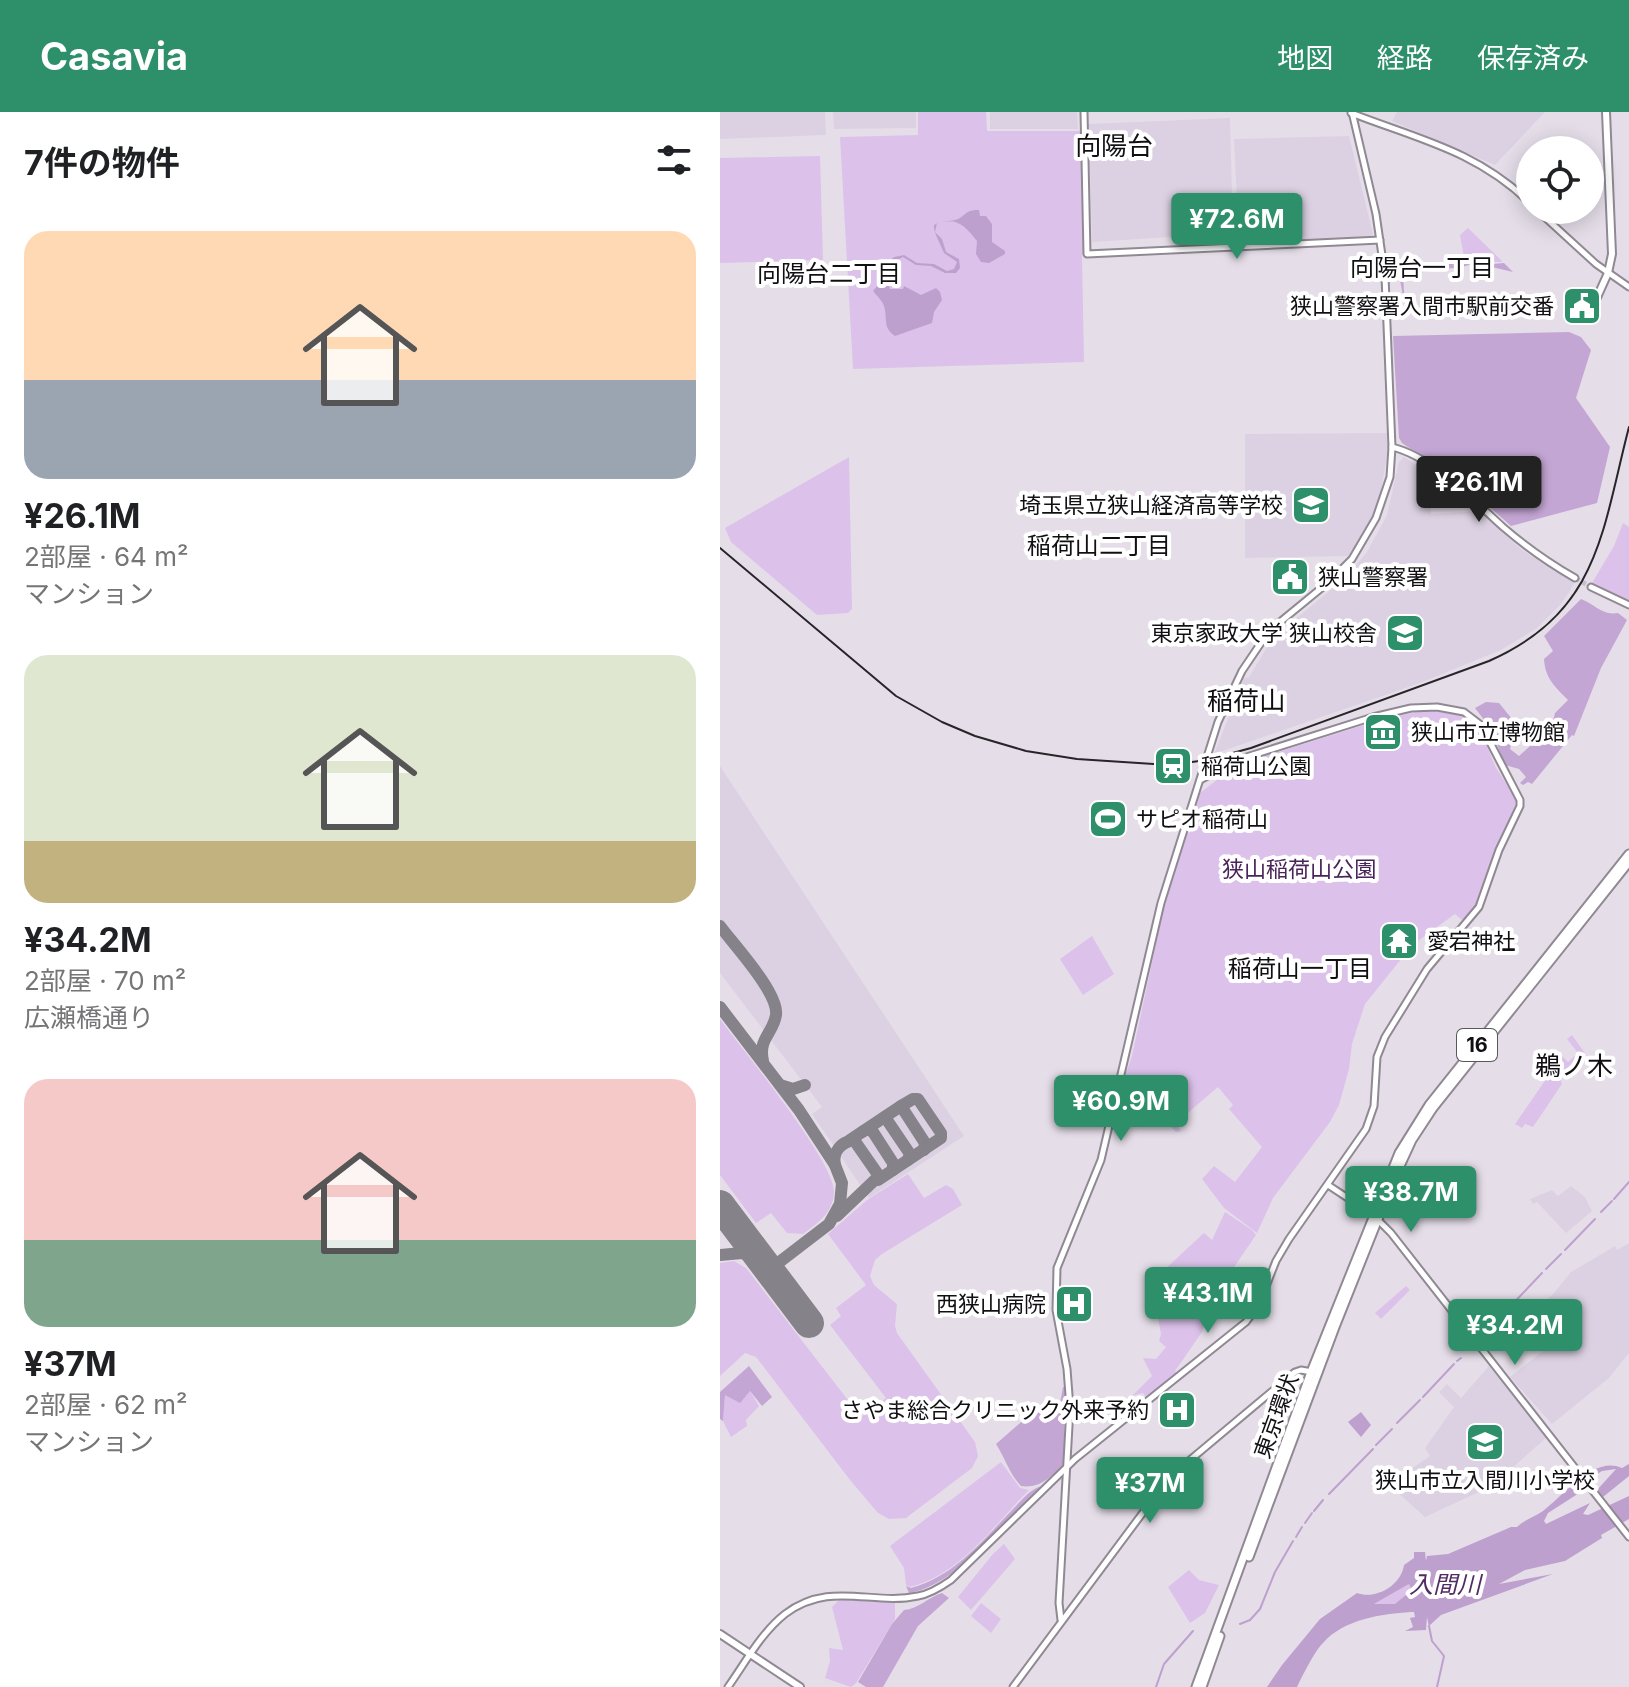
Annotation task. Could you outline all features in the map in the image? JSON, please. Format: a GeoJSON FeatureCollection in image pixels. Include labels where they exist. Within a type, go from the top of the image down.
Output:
{"type":"FeatureCollection","features":[{"type":"Feature","properties":{"kind":"highway","name":"東京環状"},"geometry":{"type":"LineString","coordinates":[[1199,1687],[1390,1170],[1422,1115],[1629,854]]}},
{"type":"Feature","properties":{"kind":"highway","name":"東京環状"},"geometry":{"type":"LineString","coordinates":[[1375,1216],[1426,1117],[1629,862]]}},
{"type":"Feature","properties":{"kind":"main road"},"geometry":{"type":"LineString","coordinates":[[1594,304],[1608,273],[1612,249],[1606,112]]}},
{"type":"Feature","properties":{"kind":"main road"},"geometry":{"type":"LineString","coordinates":[[720,1634],[800,1687]]}},
{"type":"Feature","properties":{"kind":"street"},"geometry":{"type":"LineString","coordinates":[[1084,112],[1087,254],[1380,240]]}},
{"type":"Feature","properties":{"kind":"street"},"geometry":{"type":"LineString","coordinates":[[1061,1620],[1059,1603],[1070,1408],[1067,1369],[1056,1310],[1057,1268],[1101,1160],[1158,914],[1224,707],[1260,642],[1337,575],[1360,548],[1386,495],[1392,447],[1387,304],[1380,240],[1351,112]]}},
{"type":"Feature","properties":{"kind":"street"},"geometry":{"type":"LineString","coordinates":[[1351,112],[1480,164],[1516,190]]}},
{"type":"Feature","properties":{"kind":"street"},"geometry":{"type":"LineString","coordinates":[[1553,224],[1608,273],[1629,287]]}},
{"type":"Feature","properties":{"kind":"street"},"geometry":{"type":"LineString","coordinates":[[1392,447],[1409,453],[1448,479],[1530,549],[1575,578]]}},
{"type":"Feature","properties":{"kind":"street"},"geometry":{"type":"LineString","coordinates":[[1591,587],[1629,605]]}},
{"type":"Feature","properties":{"kind":"street"},"geometry":{"type":"LineString","coordinates":[[728,1687],[780,1619],[813,1600],[850,1594],[910,1597],[940,1587],[969,1565],[1068,1466],[1246,1322],[1259,1304],[1276,1261],[1289,1239],[1362,1138],[1374,1106],[1377,1057],[1385,1037],[1427,969],[1479,907],[1490,883],[1499,850],[1520,806],[1519,797],[1499,765],[1481,725],[1464,712],[1437,707],[1411,708],[1373,717],[1237,760],[1200,780]]}},
{"type":"Feature","properties":{"kind":"street"},"geometry":{"type":"LineString","coordinates":[[1328,1185],[1375,1216],[1397,1240],[1629,1537]]}},
{"type":"Feature","properties":{"kind":"street"},"geometry":{"type":"LineString","coordinates":[[1013,1687],[1171,1477],[1295,1372],[1314,1373]]}},
{"type":"Feature","properties":{"kind":"shaded area"},"geometry":{"type":"Polygon","coordinates":[[[720,112],[825,112],[826,135],[720,139],[720,112]]]}},
{"type":"Feature","properties":{"kind":"shaded area"},"geometry":{"type":"Polygon","coordinates":[[[833,112],[916,112],[916,128],[834,129],[833,112]]]}},
{"type":"Feature","properties":{"kind":"shaded area"},"geometry":{"type":"Polygon","coordinates":[[[990,112],[1077,112],[1078,129],[990,129],[990,112]]]}},
{"type":"Feature","properties":{"kind":"shaded area"},"geometry":{"type":"Polygon","coordinates":[[[1397,112],[1545,112],[1522,136],[1516,136],[1516,143],[1495,165],[1392,121],[1397,112]]]}},
{"type":"Feature","properties":{"kind":"shaded area"},"geometry":{"type":"Polygon","coordinates":[[[1230,118],[1233,233],[1092,242],[1089,124],[1230,118]]]}},
{"type":"Feature","properties":{"kind":"shaded area"},"geometry":{"type":"Polygon","coordinates":[[[1349,136],[1373,234],[1368,238],[1239,242],[1234,139],[1349,136]]]}},
{"type":"Feature","properties":{"kind":"shaded area"},"geometry":{"type":"Polygon","coordinates":[[[1482,257],[1493,264],[1504,263],[1513,272],[1475,263],[1456,269],[1403,275],[1405,307],[1400,280],[1392,273],[1482,257]]]}},
{"type":"Feature","properties":{"kind":"shaded area"},"geometry":{"type":"Polygon","coordinates":[[[1569,332],[1581,337],[1591,350],[1576,398],[1610,447],[1597,503],[1511,526],[1466,486],[1402,443],[1399,438],[1393,336],[1569,332]]]}},
{"type":"Feature","properties":{"kind":"shaded area","name":"埼玉県立狭山経済高等学校"},"geometry":{"type":"Polygon","coordinates":[[[1387,433],[1387,456],[1380,495],[1368,526],[1348,556],[1245,558],[1245,434],[1387,433]]]}},
{"type":"Feature","properties":{"kind":"shaded area","name":"東京家政大学 狭山校舎"},"geometry":{"type":"Polygon","coordinates":[[[1404,457],[1432,475],[1431,514],[1479,511],[1522,550],[1574,583],[1570,591],[1537,628],[1501,650],[1420,683],[1214,754],[1244,678],[1249,677],[1266,649],[1287,626],[1344,579],[1367,552],[1387,515],[1399,462],[1404,457]]]}},
{"type":"Feature","properties":{"kind":"shaded area"},"geometry":{"type":"Polygon","coordinates":[[[1581,599],[1603,611],[1618,613],[1627,620],[1601,668],[1574,736],[1532,784],[1528,782],[1523,785],[1520,783],[1526,777],[1519,769],[1505,765],[1491,729],[1475,708],[1486,702],[1499,703],[1517,725],[1510,749],[1519,756],[1552,726],[1555,713],[1568,700],[1546,672],[1544,659],[1553,651],[1544,636],[1581,599]]]}},
{"type":"Feature","properties":{"kind":"shaded area"},"geometry":{"type":"Polygon","coordinates":[[[720,766],[964,1136],[869,1198],[812,1114],[822,1107],[720,973],[720,766]]]}},
{"type":"Feature","properties":{"kind":"shaded area"},"geometry":{"type":"Polygon","coordinates":[[[1571,1186],[1585,1197],[1592,1211],[1566,1233],[1537,1202],[1533,1204],[1530,1199],[1552,1190],[1558,1196],[1571,1186]]]}},
{"type":"Feature","properties":{"kind":"shaded area"},"geometry":{"type":"Polygon","coordinates":[[[1629,1243],[1629,1353],[1609,1378],[1552,1424],[1510,1377],[1547,1348],[1554,1338],[1533,1323],[1521,1333],[1515,1328],[1553,1294],[1571,1272],[1615,1246],[1617,1250],[1629,1243]]]}},
{"type":"Feature","properties":{"kind":"shaded area"},"geometry":{"type":"Polygon","coordinates":[[[749,1366],[772,1397],[762,1406],[750,1391],[740,1403],[725,1395],[723,1421],[720,1419],[720,1392],[749,1366]]]}},
{"type":"Feature","properties":{"kind":"shaded area","name":"狭山市立入間川小学校"},"geometry":{"type":"Polygon","coordinates":[[[1489,1366],[1547,1437],[1492,1486],[1425,1517],[1395,1490],[1405,1473],[1430,1456],[1425,1448],[1454,1407],[1439,1392],[1447,1384],[1461,1398],[1489,1366]]]}},
{"type":"Feature","properties":{"kind":"shaded area"},"geometry":{"type":"Polygon","coordinates":[[[1063,1387],[1064,1464],[1040,1484],[1021,1486],[996,1444],[1027,1417],[1060,1403],[1063,1387]]]}},
{"type":"Feature","properties":{"kind":"shaded area"},"geometry":{"type":"Polygon","coordinates":[[[1042,1486],[963,1565],[927,1588],[909,1593],[906,1586],[911,1588],[927,1582],[955,1566],[1026,1495],[1042,1486]]]}},
{"type":"Feature","properties":{"kind":"shaded area"},"geometry":{"type":"Polygon","coordinates":[[[942,1593],[949,1598],[918,1626],[883,1687],[866,1687],[858,1682],[892,1624],[904,1610],[942,1593]]]}},
{"type":"Feature","properties":{"kind":"green space"},"geometry":{"type":"Polygon","coordinates":[[[918,112],[986,112],[987,131],[1083,131],[1087,254],[1082,255],[1084,362],[853,369],[840,137],[918,135],[918,112]]]}},
{"type":"Feature","properties":{"kind":"green space"},"geometry":{"type":"Polygon","coordinates":[[[820,156],[823,260],[720,263],[720,158],[820,156]]]}},
{"type":"Feature","properties":{"kind":"green space"},"geometry":{"type":"Polygon","coordinates":[[[1468,228],[1501,262],[1492,262],[1483,254],[1464,257],[1460,235],[1468,228]]]}},
{"type":"Feature","properties":{"kind":"green space"},"geometry":{"type":"Polygon","coordinates":[[[849,457],[852,609],[848,613],[817,615],[731,542],[725,528],[849,457]]]}},
{"type":"Feature","properties":{"kind":"green space"},"geometry":{"type":"Polygon","coordinates":[[[1623,523],[1629,527],[1629,600],[1592,583],[1614,546],[1623,523]]]}},
{"type":"Feature","properties":{"kind":"green space","name":"狭山稲荷山公園"},"geometry":{"type":"Polygon","coordinates":[[[1424,710],[1463,715],[1473,722],[1516,803],[1497,845],[1481,895],[1470,913],[1462,920],[1455,914],[1411,946],[1396,933],[1388,943],[1402,958],[1365,1004],[1352,1044],[1339,1105],[1330,1122],[1273,1198],[1257,1233],[1224,1208],[1202,1179],[1214,1166],[1235,1182],[1262,1147],[1229,1109],[1233,1105],[1218,1087],[1176,1123],[1181,1131],[1176,1132],[1126,1080],[1166,897],[1190,832],[1200,793],[1236,765],[1374,722],[1424,710]]]}},
{"type":"Feature","properties":{"kind":"green space"},"geometry":{"type":"Polygon","coordinates":[[[1092,936],[1114,974],[1083,995],[1060,959],[1092,936]]]}},
{"type":"Feature","properties":{"kind":"green space"},"geometry":{"type":"Polygon","coordinates":[[[720,1019],[804,1131],[830,1176],[834,1191],[831,1205],[819,1221],[803,1234],[787,1233],[771,1213],[756,1223],[720,1175],[720,1019]]]}},
{"type":"Feature","properties":{"kind":"green space"},"geometry":{"type":"Polygon","coordinates":[[[1572,1035],[1587,1056],[1560,1079],[1562,1084],[1533,1127],[1525,1124],[1522,1128],[1515,1124],[1562,1056],[1568,1062],[1578,1053],[1567,1039],[1572,1035]]]}},
{"type":"Feature","properties":{"kind":"green space"},"geometry":{"type":"Polygon","coordinates":[[[908,1174],[924,1198],[946,1185],[953,1189],[962,1205],[882,1254],[875,1260],[870,1276],[874,1285],[897,1304],[897,1333],[975,1442],[978,1456],[972,1468],[906,1518],[889,1519],[878,1513],[850,1480],[756,1357],[745,1353],[720,1376],[720,1263],[734,1261],[746,1268],[861,1417],[886,1398],[830,1325],[841,1316],[836,1308],[866,1285],[828,1234],[867,1200],[908,1174]]]}},
{"type":"Feature","properties":{"kind":"green space"},"geometry":{"type":"Polygon","coordinates":[[[1225,1212],[1256,1235],[1210,1302],[1202,1332],[1175,1371],[1177,1373],[1146,1397],[1143,1393],[1132,1396],[1152,1376],[1143,1358],[1156,1359],[1166,1347],[1159,1341],[1158,1318],[1164,1312],[1164,1299],[1159,1298],[1160,1289],[1170,1290],[1172,1285],[1162,1281],[1162,1272],[1204,1233],[1212,1240],[1225,1212]]]}},
{"type":"Feature","properties":{"kind":"green space"},"geometry":{"type":"Polygon","coordinates":[[[1406,1286],[1410,1290],[1381,1319],[1375,1313],[1406,1286]]]}},
{"type":"Feature","properties":{"kind":"green space"},"geometry":{"type":"Polygon","coordinates":[[[750,1391],[759,1406],[746,1420],[747,1426],[731,1437],[723,1421],[725,1394],[750,1391]]]}},
{"type":"Feature","properties":{"kind":"green space"},"geometry":{"type":"Polygon","coordinates":[[[1001,1462],[1020,1488],[1029,1490],[961,1560],[928,1581],[910,1587],[906,1585],[904,1568],[890,1546],[1001,1462]]]}},
{"type":"Feature","properties":{"kind":"green space"},"geometry":{"type":"Polygon","coordinates":[[[1004,1544],[1015,1559],[971,1610],[958,1597],[1004,1544]]]}},
{"type":"Feature","properties":{"kind":"green space"},"geometry":{"type":"Polygon","coordinates":[[[1189,1570],[1199,1580],[1219,1585],[1205,1613],[1190,1623],[1168,1587],[1189,1570]]]}},
{"type":"Feature","properties":{"kind":"green space"},"geometry":{"type":"Polygon","coordinates":[[[1409,1584],[1413,1588],[1407,1596],[1413,1596],[1412,1604],[1398,1606],[1405,1597],[1395,1604],[1374,1604],[1409,1584]]]}},
{"type":"Feature","properties":{"kind":"green space"},"geometry":{"type":"Polygon","coordinates":[[[841,1598],[895,1603],[895,1619],[851,1687],[825,1678],[830,1661],[829,1648],[843,1650],[832,1607],[841,1598]]]}},
{"type":"Feature","properties":{"kind":"green space"},"geometry":{"type":"Polygon","coordinates":[[[981,1603],[1001,1619],[991,1633],[971,1616],[981,1603]]]}},
{"type":"Feature","properties":{"kind":"water"},"geometry":{"type":"Polygon","coordinates":[[[979,210],[980,216],[986,216],[992,224],[992,242],[1005,254],[989,263],[981,262],[976,254],[977,241],[964,227],[950,221],[939,223],[979,210]]]}},
{"type":"Feature","properties":{"kind":"water"},"geometry":{"type":"Polygon","coordinates":[[[935,232],[942,239],[946,252],[959,259],[960,268],[956,273],[916,265],[903,257],[889,264],[886,276],[890,289],[903,289],[904,286],[921,295],[936,288],[942,300],[934,312],[932,323],[895,336],[887,326],[883,304],[873,291],[883,279],[886,264],[894,257],[904,255],[917,263],[934,264],[947,271],[954,269],[957,262],[944,253],[935,232]]]}},
{"type":"Feature","properties":{"kind":"water"},"geometry":{"type":"Polygon","coordinates":[[[1361,1412],[1371,1425],[1361,1437],[1348,1422],[1361,1412]]]}},
{"type":"Feature","properties":{"kind":"water","name":"入間川"},"geometry":{"type":"Polygon","coordinates":[[[1629,1464],[1629,1476],[1603,1497],[1597,1490],[1616,1469],[1602,1471],[1589,1479],[1576,1495],[1548,1513],[1544,1521],[1546,1524],[1590,1503],[1583,1514],[1588,1515],[1629,1496],[1629,1519],[1565,1561],[1525,1570],[1499,1584],[1553,1574],[1441,1615],[1429,1626],[1430,1632],[1427,1617],[1426,1630],[1405,1631],[1413,1627],[1410,1618],[1415,1617],[1414,1612],[1376,1616],[1352,1623],[1323,1643],[1297,1687],[1267,1687],[1320,1619],[1357,1593],[1372,1595],[1386,1590],[1398,1579],[1404,1565],[1414,1558],[1414,1552],[1425,1552],[1426,1561],[1427,1556],[1448,1554],[1517,1527],[1543,1511],[1590,1472],[1601,1467],[1622,1468],[1629,1464]],[[1409,1584],[1374,1604],[1395,1604],[1412,1590],[1409,1584]]]}},
{"type":"Feature","properties":{"kind":"waterway"},"geometry":{"type":"LineString","coordinates":[[1614,1199],[1629,1182]]}},
{"type":"Feature","properties":{"kind":"waterway"},"geometry":{"type":"LineString","coordinates":[[1601,1212],[1612,1201]]}},
{"type":"Feature","properties":{"kind":"waterway"},"geometry":{"type":"LineString","coordinates":[[1565,1250],[1595,1219]]}},
{"type":"Feature","properties":{"kind":"waterway"},"geometry":{"type":"LineString","coordinates":[[1546,1269],[1561,1254]]}},
{"type":"Feature","properties":{"kind":"waterway"},"geometry":{"type":"LineString","coordinates":[[1506,1311],[1542,1273]]}},
{"type":"Feature","properties":{"kind":"waterway"},"geometry":{"type":"LineString","coordinates":[[1479,1339],[1501,1316]]}},
{"type":"Feature","properties":{"kind":"waterway"},"geometry":{"type":"LineString","coordinates":[[1457,1361],[1461,1358]]}},
{"type":"Feature","properties":{"kind":"waterway"},"geometry":{"type":"LineString","coordinates":[[1423,1397],[1454,1364]]}},
{"type":"Feature","properties":{"kind":"waterway"},"geometry":{"type":"LineString","coordinates":[[1397,1423],[1420,1400]]}},
{"type":"Feature","properties":{"kind":"waterway"},"geometry":{"type":"LineString","coordinates":[[1376,1445],[1392,1429]]}},
{"type":"Feature","properties":{"kind":"waterway"},"geometry":{"type":"LineString","coordinates":[[1329,1494],[1373,1449]]}},
{"type":"Feature","properties":{"kind":"waterway"},"geometry":{"type":"LineString","coordinates":[[1314,1511],[1323,1500]]}},
{"type":"Feature","properties":{"kind":"waterway"},"geometry":{"type":"LineString","coordinates":[[1305,1523],[1312,1513]]}},
{"type":"Feature","properties":{"kind":"waterway"},"geometry":{"type":"LineString","coordinates":[[1296,1537],[1302,1527]]}},
{"type":"Feature","properties":{"kind":"waterway"},"geometry":{"type":"LineString","coordinates":[[1240,1624],[1250,1620],[1260,1609],[1275,1572],[1293,1541]]}},
{"type":"Feature","properties":{"kind":"waterway"},"geometry":{"type":"LineString","coordinates":[[1429,1626],[1432,1641],[1444,1656],[1437,1687]]}},
{"type":"Feature","properties":{"kind":"waterway"},"geometry":{"type":"LineString","coordinates":[[1156,1687],[1164,1664],[1193,1631]]}},
{"type":"Feature","properties":{"kind":"taxiway"},"geometry":{"type":"LineString","coordinates":[[720,926],[763,982],[775,1006],[776,1015],[762,1047],[763,1061]]}},
{"type":"Feature","properties":{"kind":"taxiway"},"geometry":{"type":"LineString","coordinates":[[720,1007],[799,1110],[835,1165],[842,1183],[840,1204],[829,1224],[769,1270]]}},
{"type":"Feature","properties":{"kind":"taxiway"},"geometry":{"type":"LineString","coordinates":[[780,1085],[793,1089],[805,1085]]}},
{"type":"Feature","properties":{"kind":"taxiway"},"geometry":{"type":"LineString","coordinates":[[878,1180],[941,1138],[941,1133],[918,1099],[901,1106]]}},
{"type":"Feature","properties":{"kind":"taxiway"},"geometry":{"type":"LineString","coordinates":[[850,1140],[901,1106],[925,1143],[924,1150]]}},
{"type":"Feature","properties":{"kind":"taxiway"},"geometry":{"type":"LineString","coordinates":[[885,1117],[910,1154],[908,1160]]}},
{"type":"Feature","properties":{"kind":"taxiway"},"geometry":{"type":"LineString","coordinates":[[862,1132],[868,1129],[873,1132],[893,1163],[893,1170]]}},
{"type":"Feature","properties":{"kind":"taxiway"},"geometry":{"type":"LineString","coordinates":[[835,1165],[838,1148],[854,1140],[879,1176],[837,1216]]}},
{"type":"Feature","properties":{"kind":"taxiway"},"geometry":{"type":"LineString","coordinates":[[720,1255],[742,1253],[760,1258]]}},
{"type":"Feature","properties":{"kind":"runway"},"geometry":{"type":"LineString","coordinates":[[720,1205],[809,1323]]}},
{"type":"Feature","properties":{"kind":"tunnel"},"geometry":{"type":"LineString","coordinates":[[1575,578],[1591,587]]}},
{"type":"Feature","properties":{"kind":"railway"},"geometry":{"type":"LineString","coordinates":[[720,548],[896,696],[942,722],[975,736],[1026,751],[1077,759],[1169,765],[1207,760],[1251,748],[1489,661],[1526,641],[1554,618],[1575,593],[1590,564],[1602,533],[1629,427]]}},
{"type":"Feature","properties":{"kind":"place","name":"狭山警察署入間市駅前交番"},"geometry":{"type":"Point","coordinates":[1582,306]}},
{"type":"Feature","properties":{"kind":"place","name":"埼玉県立狭山経済高等学校"},"geometry":{"type":"Point","coordinates":[1311,505]}},
{"type":"Feature","properties":{"kind":"place","name":"狭山警察署"},"geometry":{"type":"Point","coordinates":[1290,577]}},
{"type":"Feature","properties":{"kind":"place","name":"東京家政大学 狭山校舎"},"geometry":{"type":"Point","coordinates":[1405,633]}},
{"type":"Feature","properties":{"kind":"place","name":"狭山市立博物館"},"geometry":{"type":"Point","coordinates":[1383,732]}},
{"type":"Feature","properties":{"kind":"place","name":"稲荷山公園"},"geometry":{"type":"Point","coordinates":[1173,766]}},
{"type":"Feature","properties":{"kind":"place","name":"サピオ稲荷山"},"geometry":{"type":"Point","coordinates":[1108,819]}},
{"type":"Feature","properties":{"kind":"place","name":"愛宕神社"},"geometry":{"type":"Point","coordinates":[1399,941]}},
{"type":"Feature","properties":{"kind":"place","name":"西狭山病院"},"geometry":{"type":"Point","coordinates":[1074,1304]}},
{"type":"Feature","properties":{"kind":"place","name":"さやま総合クリニック外来予約"},"geometry":{"type":"Point","coordinates":[1177,1410]}},
{"type":"Feature","properties":{"kind":"place","name":"狭山市立入間川小学校"},"geometry":{"type":"Point","coordinates":[1485,1442]}},
{"type":"Feature","properties":{"kind":"district","name":"向陽台"},"geometry":{"type":"Point","coordinates":[1114,145]}},
{"type":"Feature","properties":{"kind":"district","name":"向陽台一丁目"},"geometry":{"type":"Point","coordinates":[1422,267]}},
{"type":"Feature","properties":{"kind":"district","name":"向陽台二丁目"},"geometry":{"type":"Point","coordinates":[829,273]}},
{"type":"Feature","properties":{"kind":"district","name":"稲荷山二丁目"},"geometry":{"type":"Point","coordinates":[1099,545]}},
{"type":"Feature","properties":{"kind":"district","name":"稲荷山"},"geometry":{"type":"Point","coordinates":[1246,700]}},
{"type":"Feature","properties":{"kind":"district","name":"稲荷山一丁目"},"geometry":{"type":"Point","coordinates":[1300,968]}},
{"type":"Feature","properties":{"kind":"district","name":"鵜ノ木"},"geometry":{"type":"Point","coordinates":[1574,1065]}}]}
